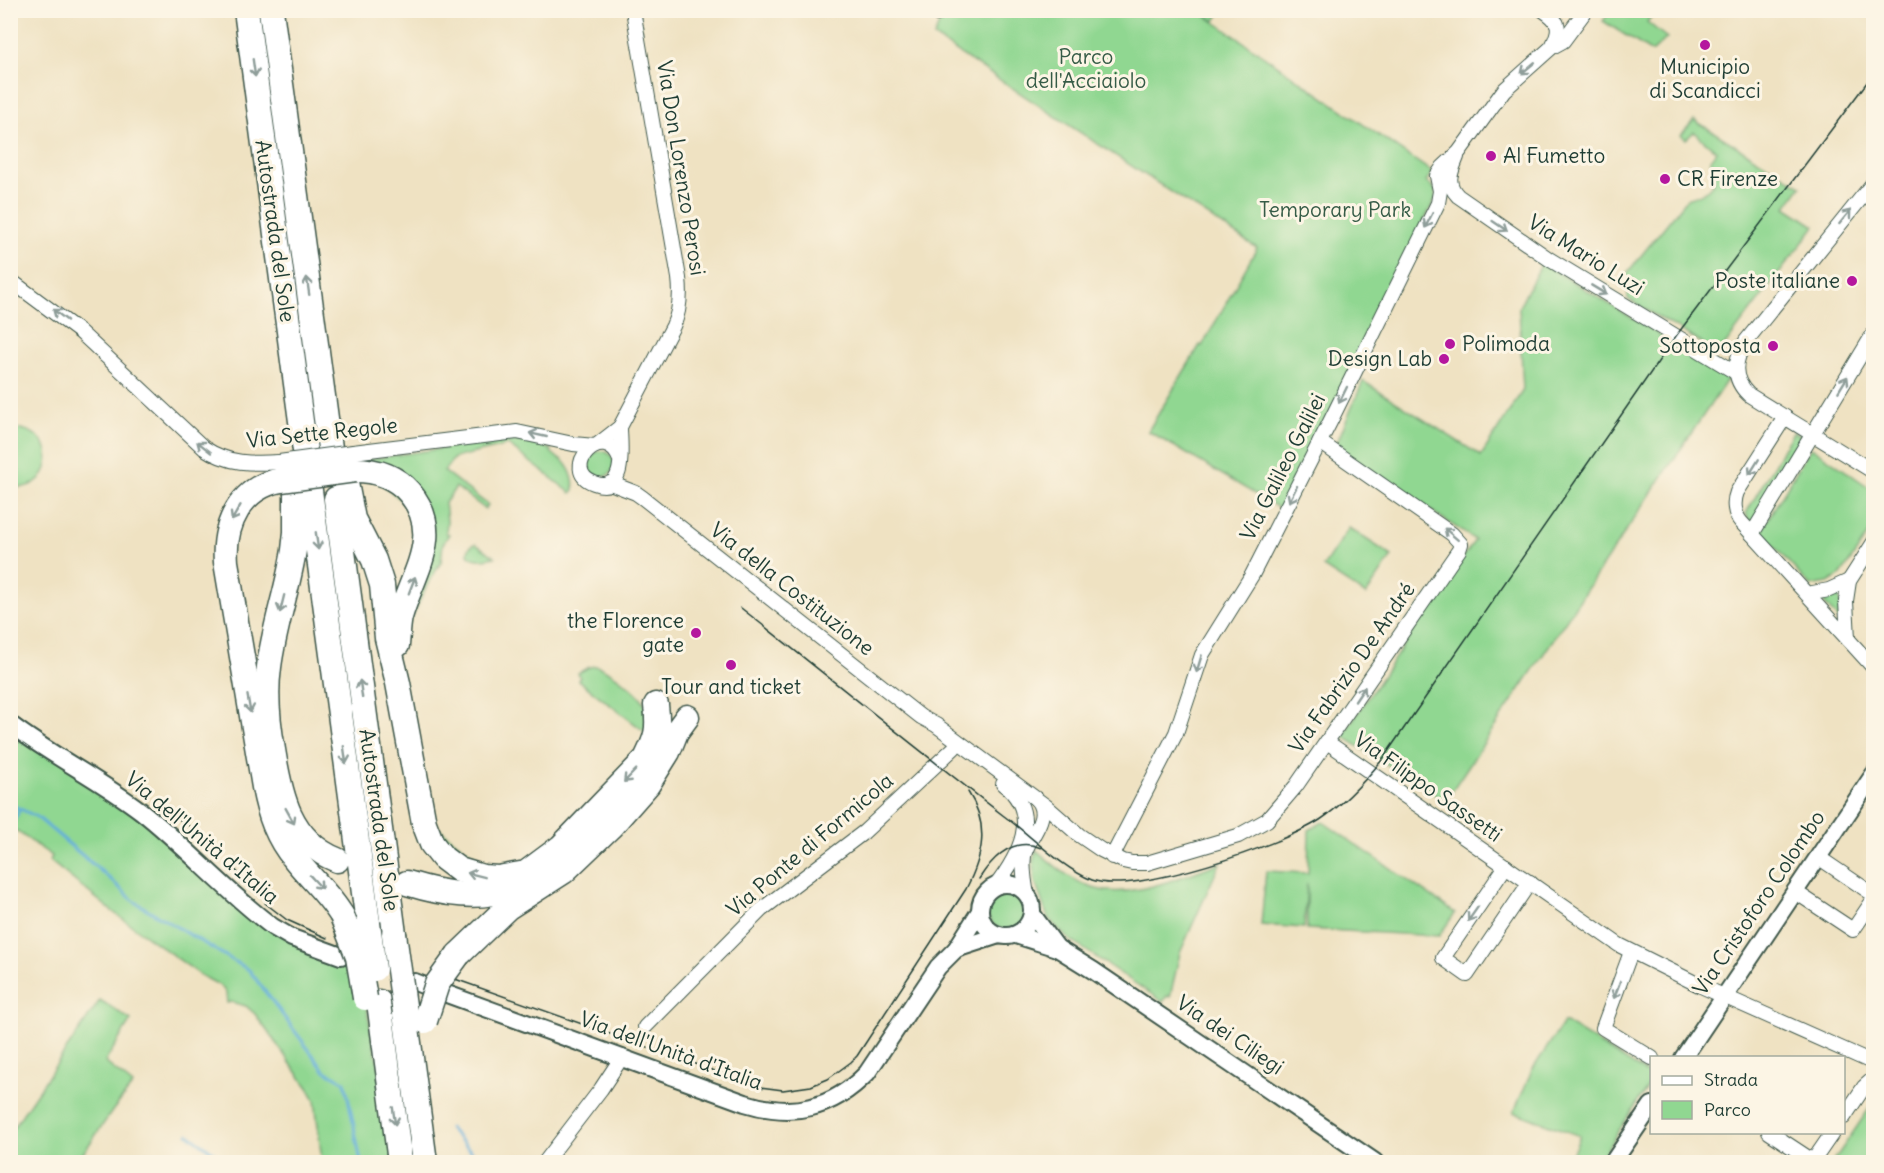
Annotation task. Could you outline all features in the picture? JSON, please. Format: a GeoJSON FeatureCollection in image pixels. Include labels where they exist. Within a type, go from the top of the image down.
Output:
{"type":"FeatureCollection","features":[{"type":"Feature","properties":{"kind":"highway","name":"Autostrada del Sole"},"geometry":{"type":"LineString","coordinates":[[246,10],[291,348],[294,469],[368,923],[372,1000]]}},
{"type":"Feature","properties":{"kind":"highway","name":"Autostrada del Sole"},"geometry":{"type":"LineString","coordinates":[[271,10],[315,344],[343,462],[394,934],[415,1017],[425,1162]]}},
{"type":"Feature","properties":{"kind":"highway"},"geometry":{"type":"LineString","coordinates":[[343,462],[353,519],[379,573],[384,597],[387,638],[427,833],[436,849],[450,864],[459,870],[483,877],[498,878],[526,873],[561,847],[646,759],[659,728],[656,705]]}},
{"type":"Feature","properties":{"kind":"highway"},"geometry":{"type":"LineString","coordinates":[[398,683],[398,631],[404,606],[425,546],[423,516],[413,497],[397,481],[343,462],[294,469],[256,490],[236,510],[227,532],[226,562],[264,787],[272,820],[279,837],[330,898],[342,916],[355,947],[372,1000],[371,1031],[388,1070],[400,1162]]}},
{"type":"Feature","properties":{"kind":"highway"},"geometry":{"type":"LineString","coordinates":[[294,469],[294,550],[268,669],[268,719],[279,786],[286,810],[294,824],[309,840],[337,860]]}},
{"type":"Feature","properties":{"kind":"highway"},"geometry":{"type":"LineString","coordinates":[[432,1162],[424,1057],[415,1017],[458,955],[507,908],[563,872],[611,826],[648,784],[668,752],[676,732],[687,717]]}},
{"type":"Feature","properties":{"kind":"highway"},"geometry":{"type":"LineString","coordinates":[[407,883],[457,895],[502,892],[558,868],[611,826]]}},
{"type":"Feature","properties":{"kind":"street","name":"Via Don Lorenzo Perosi"},"geometry":{"type":"LineString","coordinates":[[596,446],[620,427],[673,326],[680,297],[679,278],[633,10]]}},
{"type":"Feature","properties":{"kind":"street"},"geometry":{"type":"LineString","coordinates":[[1543,10],[1555,18],[1558,24],[1558,33],[1552,47]]}},
{"type":"Feature","properties":{"kind":"street","name":"Via Galileo Galilei"},"geometry":{"type":"LineString","coordinates":[[1112,857],[1176,733],[1202,655],[1252,575],[1439,200],[1440,191],[1437,180],[1439,172],[1458,152],[1504,90],[1552,47],[1563,41],[1587,10]]}},
{"type":"Feature","properties":{"kind":"street","name":"Via Mario Luzi"},"geometry":{"type":"LineString","coordinates":[[1458,152],[1449,174],[1450,186],[1456,195],[1549,259],[1736,372]]}},
{"type":"Feature","properties":{"kind":"street"},"geometry":{"type":"LineString","coordinates":[[1874,182],[1746,341],[1738,357],[1736,372],[1738,381],[1749,394],[1874,472]]}},
{"type":"Feature","properties":{"kind":"street","name":"Via Sette Regole"},"geometry":{"type":"LineString","coordinates":[[10,280],[80,332],[204,448],[223,459],[294,469]]}},
{"type":"Feature","properties":{"kind":"street"},"geometry":{"type":"LineString","coordinates":[[1752,534],[1874,333]]}},
{"type":"Feature","properties":{"kind":"street"},"geometry":{"type":"LineString","coordinates":[[1785,417],[1736,496],[1737,518],[1874,668]]}},
{"type":"Feature","properties":{"kind":"street","name":"Via Don Lorenzo Perosi"},"geometry":{"type":"LineString","coordinates":[[620,427],[620,464]]}},
{"type":"Feature","properties":{"kind":"street","name":"Via Sette Regole"},"geometry":{"type":"LineString","coordinates":[[343,462],[517,432],[573,444],[605,446],[613,449],[620,464]]}},
{"type":"Feature","properties":{"kind":"street","name":"Via Fabrizio De André"},"geometry":{"type":"LineString","coordinates":[[1112,857],[1129,863],[1147,863],[1208,846],[1251,831],[1276,811],[1327,742],[1458,553],[1461,544],[1455,536],[1320,442]]}},
{"type":"Feature","properties":{"kind":"street"},"geometry":{"type":"LineString","coordinates":[[596,446],[586,451],[583,456],[582,471],[586,478],[600,485],[610,483],[616,477],[620,464]]}},
{"type":"Feature","properties":{"kind":"street","name":"Via della Costituzione"},"geometry":{"type":"LineString","coordinates":[[620,464],[636,493]]}},
{"type":"Feature","properties":{"kind":"street","name":"Via della Costituzione"},"geometry":{"type":"LineString","coordinates":[[610,483],[636,493],[921,717],[936,725],[1036,799],[1074,831],[1112,857]]}},
{"type":"Feature","properties":{"kind":"street"},"geometry":{"type":"LineString","coordinates":[[1848,639],[1846,601],[1849,581],[1874,542]]}},
{"type":"Feature","properties":{"kind":"street"},"geometry":{"type":"LineString","coordinates":[[1807,594],[1829,590],[1849,581]]}},
{"type":"Feature","properties":{"kind":"street","name":"Via della Costituzione"},"geometry":{"type":"LineString","coordinates":[[921,717],[931,730],[1010,789],[1021,806],[1024,831],[1014,860],[994,887]]}},
{"type":"Feature","properties":{"kind":"street","name":"Via dell'Unità d'Italia"},"geometry":{"type":"LineString","coordinates":[[10,724],[41,747],[140,811],[273,927],[292,938],[341,956]]}},
{"type":"Feature","properties":{"kind":"street","name":"Via Filippo Sassetti"},"geometry":{"type":"LineString","coordinates":[[1327,742],[1618,945],[1632,952]]}},
{"type":"Feature","properties":{"kind":"street","name":"Via Ponte di Formicola"},"geometry":{"type":"LineString","coordinates":[[645,1027],[760,910],[864,832],[954,748]]}},
{"type":"Feature","properties":{"kind":"street","name":"Via Cristoforo Colombo"},"geometry":{"type":"LineString","coordinates":[[1684,1056],[1874,774]]}},
{"type":"Feature","properties":{"kind":"street","name":"Via dei Ciliegi"},"geometry":{"type":"LineString","coordinates":[[1036,799],[1042,810],[1040,821],[1028,842],[1024,857],[1027,895],[1032,905],[1032,914],[1058,948],[1375,1162]]}},
{"type":"Feature","properties":{"kind":"street"},"geometry":{"type":"LineString","coordinates":[[1037,828],[1056,825],[1074,831]]}},
{"type":"Feature","properties":{"kind":"street"},"geometry":{"type":"LineString","coordinates":[[1818,857],[1874,895]]}},
{"type":"Feature","properties":{"kind":"street","name":"Via Filippo Sassetti"},"geometry":{"type":"LineString","coordinates":[[1506,866],[1443,958],[1467,975],[1530,882]]}},
{"type":"Feature","properties":{"kind":"street"},"geometry":{"type":"LineString","coordinates":[[1027,895],[1012,885],[994,887],[983,898],[980,912],[985,925],[1007,935],[1027,925],[1032,914]]}},
{"type":"Feature","properties":{"kind":"street"},"geometry":{"type":"LineString","coordinates":[[1794,891],[1854,930],[1874,899]]}},
{"type":"Feature","properties":{"kind":"street","name":"Via dell'Unità d'Italia"},"geometry":{"type":"LineString","coordinates":[[447,994],[756,1106],[786,1110],[816,1106],[841,1095],[867,1073],[942,962],[956,949],[980,912]]}},
{"type":"Feature","properties":{"kind":"street","name":"Via dei Ciliegi"},"geometry":{"type":"LineString","coordinates":[[1007,935],[1058,948]]}},
{"type":"Feature","properties":{"kind":"street","name":"Via dell'Unità d'Italia"},"geometry":{"type":"LineString","coordinates":[[956,949],[1007,935]]}},
{"type":"Feature","properties":{"kind":"street"},"geometry":{"type":"LineString","coordinates":[[1650,1057],[1603,1028],[1632,952],[1723,996],[1874,1063]]}},
{"type":"Feature","properties":{"kind":"street"},"geometry":{"type":"LineString","coordinates":[[545,1162],[601,1089],[622,1057]]}},
{"type":"Feature","properties":{"kind":"street"},"geometry":{"type":"LineString","coordinates":[[1845,1116],[1864,1087],[1874,1078]]}},
{"type":"Feature","properties":{"kind":"street"},"geometry":{"type":"LineString","coordinates":[[1613,1162],[1650,1108]]}},
{"type":"Feature","properties":{"kind":"street"},"geometry":{"type":"LineString","coordinates":[[1772,1134],[1813,1161],[1832,1134]]}},
{"type":"Feature","properties":{"kind":"green space"},"geometry":{"type":"Polygon","coordinates":[[[1611,10],[1656,11],[1647,22],[1667,38],[1652,52],[1603,21],[1611,10]]]}},
{"type":"Feature","properties":{"kind":"green space","name":"Temporary Park"},"geometry":{"type":"Polygon","coordinates":[[[944,11],[1221,11],[1215,21],[1203,14],[1432,172],[1426,182],[1435,189],[1436,197],[1282,510],[1148,431],[1200,345],[1202,346],[1257,248],[934,37],[944,11]]]}},
{"type":"Feature","properties":{"kind":"green space"},"geometry":{"type":"Polygon","coordinates":[[[1694,120],[1801,186],[1786,207],[1815,226],[1725,345],[1717,352],[1628,299],[1627,273],[1687,199],[1707,190],[1714,181],[1710,160],[1716,151],[1694,132],[1686,139],[1681,135],[1694,120]]]}},
{"type":"Feature","properties":{"kind":"green space"},"geometry":{"type":"Polygon","coordinates":[[[1542,263],[1729,377],[1445,801],[1342,736],[1475,540],[1335,447],[1363,381],[1481,456],[1523,390],[1519,307],[1542,263]]]}},
{"type":"Feature","properties":{"kind":"green space"},"geometry":{"type":"Polygon","coordinates":[[[21,429],[34,434],[43,442],[47,453],[47,464],[43,474],[36,482],[25,487],[11,487],[10,430],[21,429]]]}},
{"type":"Feature","properties":{"kind":"green space"},"geometry":{"type":"Polygon","coordinates":[[[1793,432],[1803,437],[1753,523],[1748,519],[1746,513],[1793,432]]]}},
{"type":"Feature","properties":{"kind":"green space"},"geometry":{"type":"Polygon","coordinates":[[[501,440],[529,441],[552,450],[551,452],[569,469],[574,482],[574,490],[571,493],[508,445],[454,458],[444,471],[488,505],[485,509],[456,487],[445,503],[446,533],[449,534],[443,544],[441,562],[426,587],[412,618],[433,527],[355,461],[501,440]]]}},
{"type":"Feature","properties":{"kind":"green space"},"geometry":{"type":"Polygon","coordinates":[[[1811,447],[1873,490],[1873,527],[1841,575],[1828,583],[1810,586],[1764,535],[1762,529],[1811,447]]]}},
{"type":"Feature","properties":{"kind":"green space"},"geometry":{"type":"Polygon","coordinates":[[[601,451],[610,455],[614,464],[610,473],[601,477],[592,473],[588,464],[592,455],[601,451]]]}},
{"type":"Feature","properties":{"kind":"green space"},"geometry":{"type":"Polygon","coordinates":[[[1349,528],[1392,556],[1366,595],[1323,567],[1349,528]]]}},
{"type":"Feature","properties":{"kind":"green space"},"geometry":{"type":"Polygon","coordinates":[[[476,544],[495,557],[481,559],[471,557],[468,554],[469,548],[476,544]]]}},
{"type":"Feature","properties":{"kind":"green space"},"geometry":{"type":"Polygon","coordinates":[[[1839,592],[1842,624],[1820,598],[1839,592]]]}},
{"type":"Feature","properties":{"kind":"green space"},"geometry":{"type":"Polygon","coordinates":[[[596,666],[624,682],[643,700],[647,712],[648,734],[578,680],[580,677],[578,673],[596,666]]]}},
{"type":"Feature","properties":{"kind":"green space"},"geometry":{"type":"Polygon","coordinates":[[[11,724],[100,783],[261,918],[341,956],[343,965],[361,972],[371,1031],[400,1162],[322,1162],[315,1100],[255,1014],[246,1006],[227,1003],[226,993],[221,986],[202,976],[117,915],[50,861],[52,856],[11,827],[11,724]]]}},
{"type":"Feature","properties":{"kind":"green space"},"geometry":{"type":"Polygon","coordinates":[[[1323,822],[1455,913],[1439,936],[1307,929],[1307,883],[1304,928],[1261,925],[1266,871],[1308,873],[1309,830],[1323,822]]]}},
{"type":"Feature","properties":{"kind":"green space"},"geometry":{"type":"Polygon","coordinates":[[[436,826],[489,867],[457,854],[446,843],[436,826]]]}},
{"type":"Feature","properties":{"kind":"green space"},"geometry":{"type":"Polygon","coordinates":[[[1036,850],[1078,882],[1101,890],[1135,890],[1153,886],[1220,863],[1180,953],[1170,997],[1167,996],[1163,1002],[1066,937],[1048,918],[1035,882],[1033,861],[1036,850]]]}},
{"type":"Feature","properties":{"kind":"green space"},"geometry":{"type":"Polygon","coordinates":[[[1007,890],[1021,896],[1027,910],[1021,924],[1007,930],[993,924],[987,910],[993,896],[1007,890]]]}},
{"type":"Feature","properties":{"kind":"green space"},"geometry":{"type":"Polygon","coordinates":[[[100,1000],[131,1020],[105,1062],[133,1085],[77,1162],[11,1162],[11,1131],[100,1000]]]}},
{"type":"Feature","properties":{"kind":"green space"},"geometry":{"type":"Polygon","coordinates":[[[1564,1022],[1650,1075],[1650,1084],[1598,1162],[1569,1162],[1580,1136],[1514,1112],[1532,1070],[1564,1022]]]}},
{"type":"Feature","properties":{"kind":"green space"},"geometry":{"type":"Polygon","coordinates":[[[1873,1103],[1873,1162],[1833,1162],[1873,1103]]]}},
{"type":"Feature","properties":{"kind":"waterway"},"geometry":{"type":"LineString","coordinates":[[10,804],[37,817],[135,902],[249,970],[324,1070],[345,1082],[361,1162]]}},
{"type":"Feature","properties":{"kind":"waterway"},"geometry":{"type":"LineString","coordinates":[[10,827],[20,809]]}},
{"type":"Feature","properties":{"kind":"waterway"},"geometry":{"type":"LineString","coordinates":[[449,1128],[481,1162]]}},
{"type":"Feature","properties":{"kind":"waterway"},"geometry":{"type":"LineString","coordinates":[[188,1134],[227,1162]]}},
{"type":"Feature","properties":{"kind":"tram line"},"geometry":{"type":"LineString","coordinates":[[741,608],[1058,860],[1092,880],[1113,883],[1173,875],[1242,854],[1301,830],[1320,820],[1337,807],[1382,760],[1676,336],[1874,73]]}},
{"type":"Feature","properties":{"kind":"tram line"},"geometry":{"type":"LineString","coordinates":[[455,979],[760,1087],[783,1090],[811,1086],[828,1079],[857,1056],[966,889],[977,865],[982,840],[979,816],[968,792]]}},
{"type":"Feature","properties":{"kind":"tram line"},"geometry":{"type":"LineString","coordinates":[[162,808],[189,826]]}},
{"type":"Feature","properties":{"kind":"tram line"},"geometry":{"type":"LineString","coordinates":[[979,879],[997,856],[1005,851],[1021,845],[1041,848]]}},
{"type":"Feature","properties":{"kind":"tram line"},"geometry":{"type":"LineString","coordinates":[[233,867],[253,891]]}},
{"type":"Feature","properties":{"kind":"tram line"},"geometry":{"type":"LineString","coordinates":[[265,903],[287,920],[327,938]]}},
{"type":"Feature","properties":{"kind":"place","name":"Municipio di Scandicci"},"geometry":{"type":"Point","coordinates":[1705,45]}},
{"type":"Feature","properties":{"kind":"place","name":"Al Fumetto"},"geometry":{"type":"Point","coordinates":[1491,156]}},
{"type":"Feature","properties":{"kind":"place","name":"CR Firenze"},"geometry":{"type":"Point","coordinates":[1665,179]}},
{"type":"Feature","properties":{"kind":"place","name":"Poste italiane"},"geometry":{"type":"Point","coordinates":[1852,281]}},
{"type":"Feature","properties":{"kind":"place","name":"Polimoda"},"geometry":{"type":"Point","coordinates":[1450,344]}},
{"type":"Feature","properties":{"kind":"place","name":"Sottoposta"},"geometry":{"type":"Point","coordinates":[1773,346]}},
{"type":"Feature","properties":{"kind":"place","name":"Design Lab"},"geometry":{"type":"Point","coordinates":[1444,359]}},
{"type":"Feature","properties":{"kind":"place","name":"the Florence gate"},"geometry":{"type":"Point","coordinates":[696,633]}},
{"type":"Feature","properties":{"kind":"place","name":"Tour and ticket"},"geometry":{"type":"Point","coordinates":[731,665]}},
{"type":"Feature","properties":{"kind":"park label","name":"Parco dell'Acciaiolo"},"geometry":{"type":"Point","coordinates":[1086,69]}}]}
